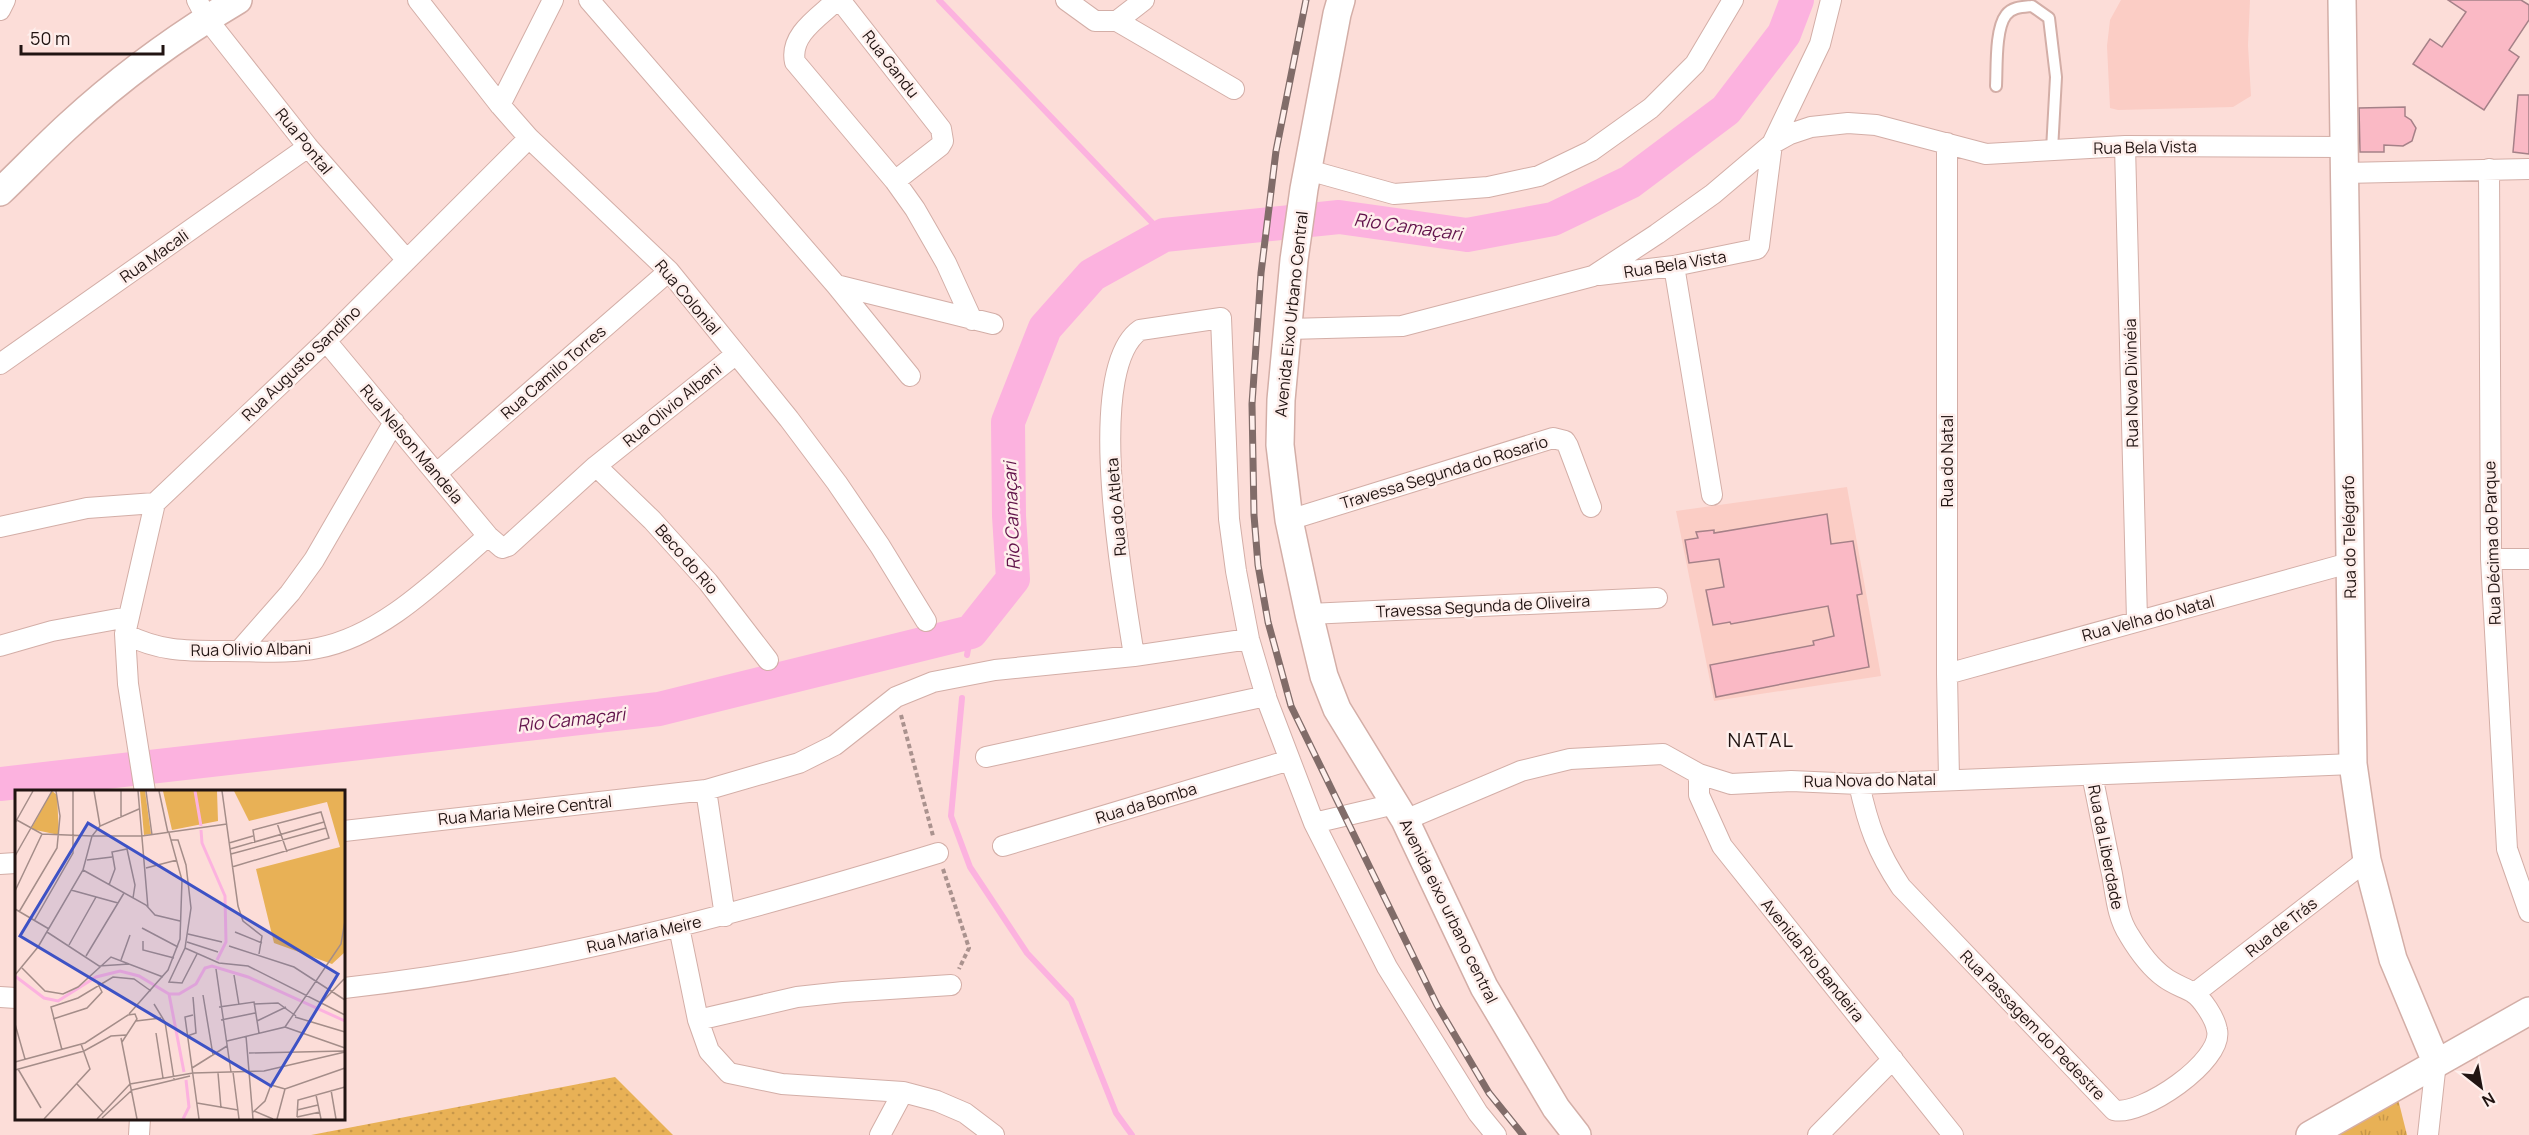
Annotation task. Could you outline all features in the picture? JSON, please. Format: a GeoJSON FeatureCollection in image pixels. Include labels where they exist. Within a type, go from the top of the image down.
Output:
{"type":"FeatureCollection","features":[{"type":"Feature","properties":{"kind":"street"},"geometry":{"type":"LineString","coordinates":[[0,10],[5,0]]}},
{"type":"Feature","properties":{"kind":"street"},"geometry":{"type":"LineString","coordinates":[[0,192],[70,124],[202,9],[238,0]]}},
{"type":"Feature","properties":{"kind":"street","name":"Rua Colonial"},"geometry":{"type":"LineString","coordinates":[[418,0],[500,105],[529,138],[669,271],[789,419],[837,483],[927,621]]}},
{"type":"Feature","properties":{"kind":"street"},"geometry":{"type":"LineString","coordinates":[[500,105],[553,0]]}},
{"type":"Feature","properties":{"kind":"street"},"geometry":{"type":"LineString","coordinates":[[589,0],[836,285],[910,376]]}},
{"type":"Feature","properties":{"kind":"street"},"geometry":{"type":"LineString","coordinates":[[839,0],[803,32],[793,53],[795,62],[895,181],[946,263],[972,320]]}},
{"type":"Feature","properties":{"kind":"street","name":"Rua Gandu"},"geometry":{"type":"LineString","coordinates":[[839,0],[941,129],[943,141],[940,146],[895,181]]}},
{"type":"Feature","properties":{"kind":"street"},"geometry":{"type":"LineString","coordinates":[[1066,0],[1095,21],[1117,21],[1234,89]]}},
{"type":"Feature","properties":{"kind":"street"},"geometry":{"type":"LineString","coordinates":[[1117,21],[1144,0]]}},
{"type":"Feature","properties":{"kind":"street"},"geometry":{"type":"LineString","coordinates":[[1306,179],[1394,194],[1488,187],[1539,176],[1591,151],[1651,108],[1695,64],[1733,0]]}},
{"type":"Feature","properties":{"kind":"street"},"geometry":{"type":"LineString","coordinates":[[1288,328],[1401,326],[1593,276],[1713,194],[1772,144],[1820,44],[1831,0]]}},
{"type":"Feature","properties":{"kind":"street","name":"Rua do Telégrafo"},"geometry":{"type":"LineString","coordinates":[[2342,0],[2353,764],[2367,860],[2394,959],[2436,1062]]}},
{"type":"Feature","properties":{"kind":"street","name":"Avenida Eixo Urbano Central"},"geometry":{"type":"LineString","coordinates":[[1309,614],[1289,520],[1280,445],[1281,400],[1294,260],[1306,179],[1338,5]]}},
{"type":"Feature","properties":{"kind":"street","name":"Rua Pontal"},"geometry":{"type":"LineString","coordinates":[[202,9],[308,147],[406,259]]}},
{"type":"Feature","properties":{"kind":"street","name":"Rua Bela Vista"},"geometry":{"type":"LineString","coordinates":[[1593,276],[1674,266],[1756,249],[1759,246],[1772,144],[1790,134],[1811,127],[1848,123],[1876,124],[1986,154],[2125,146],[2529,170]]}},
{"type":"Feature","properties":{"kind":"street","name":"Rua Augusto Sandino"},"geometry":{"type":"LineString","coordinates":[[155,503],[326,341],[529,138]]}},
{"type":"Feature","properties":{"kind":"street","name":"Rua do Natal"},"geometry":{"type":"LineString","coordinates":[[1947,144],[1947,674],[1950,779]]}},
{"type":"Feature","properties":{"kind":"street","name":"Rua Nova Divinéia"},"geometry":{"type":"LineString","coordinates":[[2125,146],[2137,620]]}},
{"type":"Feature","properties":{"kind":"street","name":"Rua Macali"},"geometry":{"type":"LineString","coordinates":[[0,364],[308,147]]}},
{"type":"Feature","properties":{"kind":"street","name":"Rua Décima do Parque"},"geometry":{"type":"LineString","coordinates":[[2489,169],[2491,559],[2507,849],[2529,912]]}},
{"type":"Feature","properties":{"kind":"street"},"geometry":{"type":"LineString","coordinates":[[1674,266],[1712,495]]}},
{"type":"Feature","properties":{"kind":"street","name":"Rua Camilo Torres"},"geometry":{"type":"LineString","coordinates":[[437,473],[669,271]]}},
{"type":"Feature","properties":{"kind":"street"},"geometry":{"type":"LineString","coordinates":[[836,285],[993,324]]}},
{"type":"Feature","properties":{"kind":"street","name":"Rua do Atleta"},"geometry":{"type":"LineString","coordinates":[[1134,656],[1110,482],[1112,405],[1119,365],[1131,339],[1140,330],[1221,318],[1229,519],[1249,639]]}},
{"type":"Feature","properties":{"kind":"street","name":"Rua Nelson Mandela"},"geometry":{"type":"LineString","coordinates":[[326,341],[494,541]]}},
{"type":"Feature","properties":{"kind":"street","name":"Rua Olivio Albani"},"geometry":{"type":"LineString","coordinates":[[126,626],[147,645],[167,649],[238,651],[310,649],[348,638],[407,605],[494,541],[508,546],[596,466],[735,355]]}},
{"type":"Feature","properties":{"kind":"street"},"geometry":{"type":"LineString","coordinates":[[238,651],[290,593],[314,560],[394,422]]}},
{"type":"Feature","properties":{"kind":"street","name":"Travessa Segunda do Rosario"},"geometry":{"type":"LineString","coordinates":[[1289,520],[1553,438],[1565,441],[1568,446],[1591,507]]}},
{"type":"Feature","properties":{"kind":"street","name":"Beco do Rio"},"geometry":{"type":"LineString","coordinates":[[596,466],[652,520],[692,564],[768,660]]}},
{"type":"Feature","properties":{"kind":"street"},"geometry":{"type":"LineString","coordinates":[[0,527],[87,508],[155,503],[126,626],[128,684],[145,790]]}},
{"type":"Feature","properties":{"kind":"street"},"geometry":{"type":"LineString","coordinates":[[2491,559],[2529,559]]}},
{"type":"Feature","properties":{"kind":"street","name":"Rua Velha do Natal"},"geometry":{"type":"LineString","coordinates":[[1947,674],[2349,563]]}},
{"type":"Feature","properties":{"kind":"street","name":"Travessa Segunda de Oliveira"},"geometry":{"type":"LineString","coordinates":[[1309,614],[1657,598]]}},
{"type":"Feature","properties":{"kind":"street","name":"Avenida eixo urbano central"},"geometry":{"type":"LineString","coordinates":[[1309,614],[1324,676],[1337,709],[1400,812],[1484,987],[1556,1108],[1577,1135]]}},
{"type":"Feature","properties":{"kind":"street"},"geometry":{"type":"LineString","coordinates":[[0,646],[52,631],[126,626]]}},
{"type":"Feature","properties":{"kind":"street"},"geometry":{"type":"LineString","coordinates":[[1134,656],[1249,639],[1266,696],[1314,823],[1387,967],[1478,1113],[1496,1135]]}},
{"type":"Feature","properties":{"kind":"street","name":"Rua Maria Meire Central"},"geometry":{"type":"LineString","coordinates":[[345,831],[706,790],[799,763],[835,745],[896,698],[933,682],[995,670],[1134,656]]}},
{"type":"Feature","properties":{"kind":"street"},"geometry":{"type":"LineString","coordinates":[[986,757],[1266,696]]}},
{"type":"Feature","properties":{"kind":"street","name":"Rua Nova do Natal"},"geometry":{"type":"LineString","coordinates":[[1314,823],[1400,812],[1521,771],[1570,759],[1663,754],[1699,774],[1731,784],[1791,781],[1859,784],[2353,764]]}},
{"type":"Feature","properties":{"kind":"street","name":"Rua da Bomba"},"geometry":{"type":"LineString","coordinates":[[1003,846],[1290,760]]}},
{"type":"Feature","properties":{"kind":"street","name":"Avenida Rio Bandeira"},"geometry":{"type":"LineString","coordinates":[[1699,774],[1699,795],[1722,846],[1953,1135]]}},
{"type":"Feature","properties":{"kind":"street","name":"Rua da Liberdade"},"geometry":{"type":"LineString","coordinates":[[2092,775],[2121,920],[2144,958],[2162,976],[2195,993]]}},
{"type":"Feature","properties":{"kind":"street","name":"Rua Passagem do Pedestre"},"geometry":{"type":"LineString","coordinates":[[1859,784],[1869,828],[1884,861],[1900,887],[2114,1110],[2122,1112],[2134,1109],[2158,1096],[2190,1076],[2210,1055],[2218,1039],[2218,1032],[2215,1021],[2195,993]]}},
{"type":"Feature","properties":{"kind":"street"},"geometry":{"type":"LineString","coordinates":[[706,790],[725,916]]}},
{"type":"Feature","properties":{"kind":"street","name":"Rua Maria Meire"},"geometry":{"type":"LineString","coordinates":[[345,988],[464,971],[679,927],[787,899],[938,853]]}},
{"type":"Feature","properties":{"kind":"street","name":"Rua de Trás"},"geometry":{"type":"LineString","coordinates":[[2195,993],[2367,860]]}},
{"type":"Feature","properties":{"kind":"street"},"geometry":{"type":"LineString","coordinates":[[0,864],[15,863]]}},
{"type":"Feature","properties":{"kind":"street"},"geometry":{"type":"LineString","coordinates":[[679,927],[698,1020],[709,1051],[729,1073],[782,1084],[903,1092],[937,1101],[965,1113],[994,1135]]}},
{"type":"Feature","properties":{"kind":"street"},"geometry":{"type":"LineString","coordinates":[[698,1020],[797,998],[843,992],[951,985]]}},
{"type":"Feature","properties":{"kind":"street"},"geometry":{"type":"LineString","coordinates":[[0,997],[15,998]]}},
{"type":"Feature","properties":{"kind":"street"},"geometry":{"type":"LineString","coordinates":[[2310,1135],[2529,1011]]}},
{"type":"Feature","properties":{"kind":"street"},"geometry":{"type":"LineString","coordinates":[[1818,1135],[1893,1059]]}},
{"type":"Feature","properties":{"kind":"street"},"geometry":{"type":"LineString","coordinates":[[2428,1135],[2436,1062]]}},
{"type":"Feature","properties":{"kind":"street"},"geometry":{"type":"LineString","coordinates":[[880,1135],[903,1092]]}},
{"type":"Feature","properties":{"kind":"street"},"geometry":{"type":"LineString","coordinates":[[139,1135],[140,1120]]}},
{"type":"Feature","properties":{"kind":"lane"},"geometry":{"type":"LineString","coordinates":[[1996,86],[2000,31],[2005,15],[2015,8],[2032,6],[2049,18],[2056,77],[2052,150]]}},
{"type":"Feature","properties":{"kind":"shaded area"},"geometry":{"type":"Polygon","coordinates":[[[2121,0],[2250,0],[2248,45],[2251,96],[2233,107],[2118,110],[2110,108],[2107,46],[2110,20],[2121,0]]]}},
{"type":"Feature","properties":{"kind":"shaded area"},"geometry":{"type":"Polygon","coordinates":[[[1847,487],[1881,676],[1714,701],[1676,511],[1847,487]]]}},
{"type":"Feature","properties":{"kind":"green space"},"geometry":{"type":"Polygon","coordinates":[[[615,1077],[673,1135],[311,1135],[615,1077]]]}},
{"type":"Feature","properties":{"kind":"green space"},"geometry":{"type":"Polygon","coordinates":[[[2397,1095],[2407,1135],[2329,1135],[2397,1095]]]}},
{"type":"Feature","properties":{"kind":"building"},"geometry":{"type":"Polygon","coordinates":[[[2448,0],[2521,0],[2529,5],[2529,20],[2509,50],[2519,57],[2484,110],[2413,64],[2430,39],[2442,47],[2466,12],[2448,0]]]}},
{"type":"Feature","properties":{"kind":"building"},"geometry":{"type":"Polygon","coordinates":[[[2518,95],[2529,95],[2529,154],[2513,152],[2518,95]]]}},
{"type":"Feature","properties":{"kind":"building"},"geometry":{"type":"Polygon","coordinates":[[[2405,107],[2405,116],[2416,128],[2412,141],[2403,146],[2384,145],[2384,152],[2360,152],[2359,108],[2405,107]]]}},
{"type":"Feature","properties":{"kind":"building"},"geometry":{"type":"Polygon","coordinates":[[[1827,514],[1831,544],[1853,541],[1862,594],[1857,595],[1869,667],[1716,697],[1710,665],[1814,645],[1813,641],[1834,636],[1828,606],[1731,624],[1730,622],[1713,625],[1706,590],[1724,587],[1719,559],[1689,563],[1685,540],[1698,538],[1696,532],[1714,530],[1714,533],[1827,514]]]}},
{"type":"Feature","properties":{"kind":"waterway"},"geometry":{"type":"LineString","coordinates":[[939,0],[1164,235]]}},
{"type":"Feature","properties":{"kind":"waterway","name":"Rio Camaçari"},"geometry":{"type":"LineString","coordinates":[[0,784],[659,709],[971,632],[1013,579],[1009,516],[1008,422],[1045,328],[1092,275],[1164,235],[1339,217],[1467,235],[1553,219],[1630,182],[1726,110],[1784,34],[1797,0]]}},
{"type":"Feature","properties":{"kind":"waterway"},"geometry":{"type":"LineString","coordinates":[[967,655],[971,632]]}},
{"type":"Feature","properties":{"kind":"waterway"},"geometry":{"type":"LineString","coordinates":[[962,698],[951,816],[970,867],[1027,953],[1071,1000],[1116,1113],[1132,1135]]}},
{"type":"Feature","properties":{"kind":"railway"},"geometry":{"type":"LineString","coordinates":[[1306,0],[1276,151],[1261,273],[1252,404],[1254,515],[1258,565],[1268,622],[1291,706],[1437,1005],[1489,1093],[1523,1135]]}},
{"type":"Feature","properties":{"kind":"district","name":"NATAL"},"geometry":{"type":"Point","coordinates":[1761,739]}}]}
